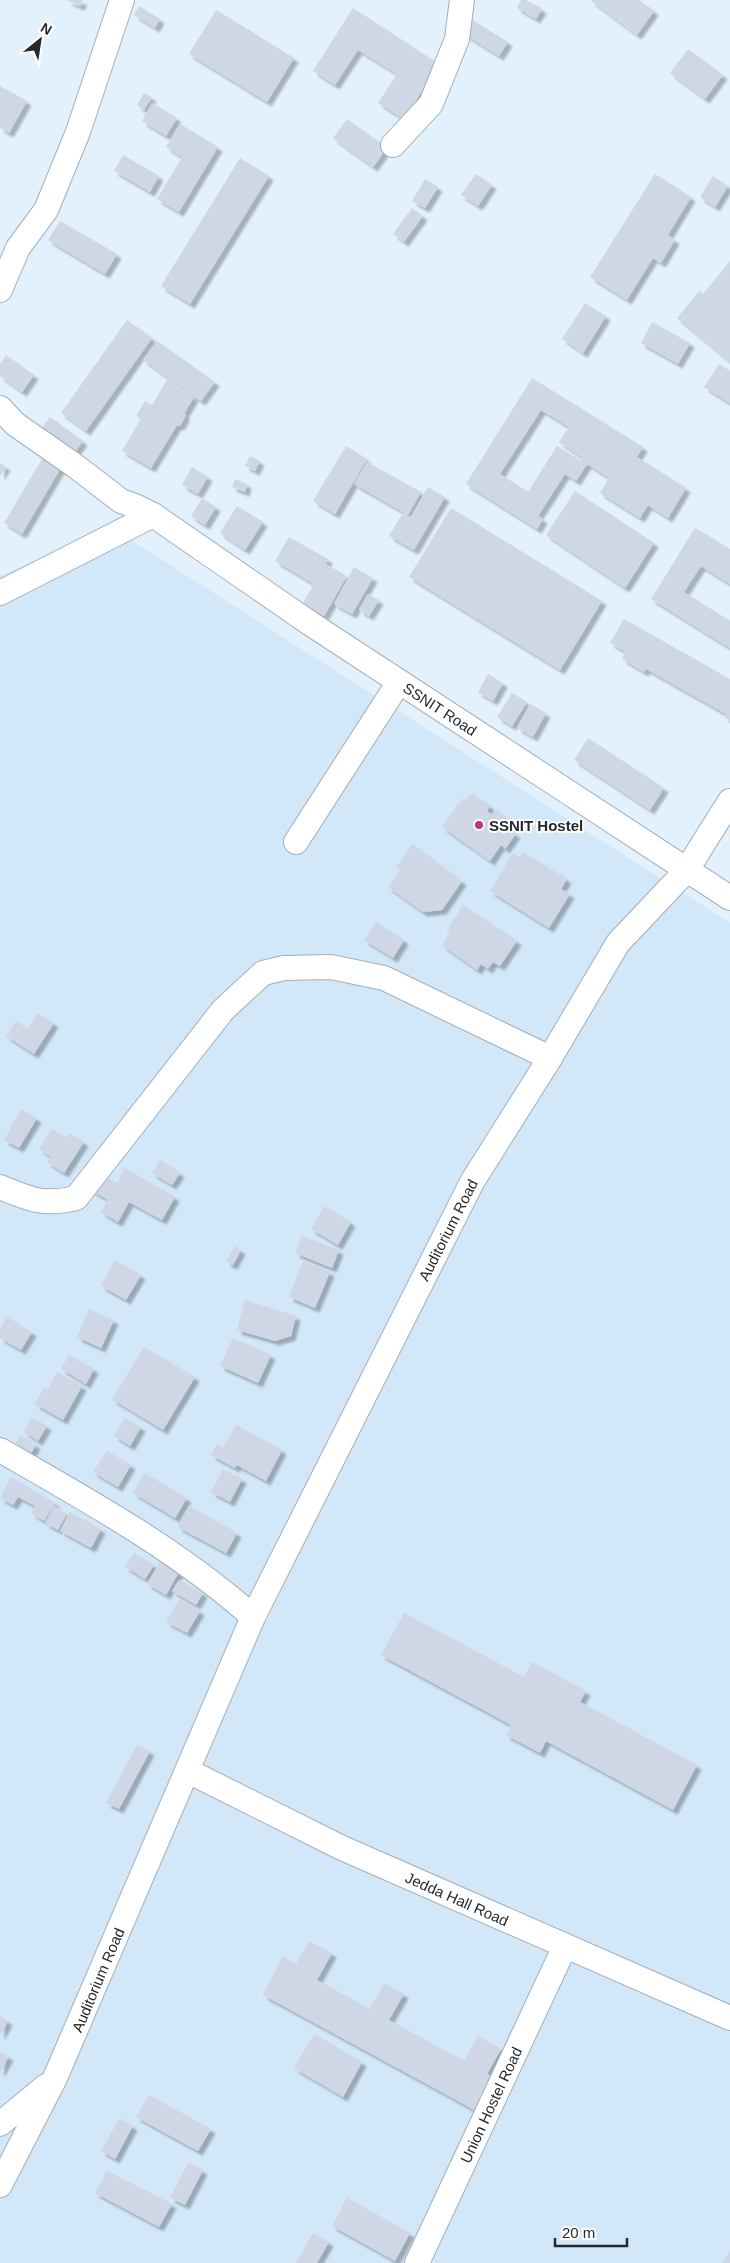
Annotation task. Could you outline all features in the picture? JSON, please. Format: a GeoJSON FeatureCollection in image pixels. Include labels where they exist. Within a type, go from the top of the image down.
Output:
{"type":"FeatureCollection","features":[{"type":"Feature","properties":{"kind":"street"},"geometry":{"type":"LineString","coordinates":[[0,290],[18,248],[46,210],[78,132],[122,0]]}},
{"type":"Feature","properties":{"kind":"street"},"geometry":{"type":"LineString","coordinates":[[393,146],[431,104],[457,39],[462,0]]}},
{"type":"Feature","properties":{"kind":"street","name":"SSNIT Road"},"geometry":{"type":"LineString","coordinates":[[5,422],[74,465],[121,501],[153,515],[399,682],[730,898]]}},
{"type":"Feature","properties":{"kind":"street"},"geometry":{"type":"LineString","coordinates":[[0,593],[153,515]]}},
{"type":"Feature","properties":{"kind":"street"},"geometry":{"type":"LineString","coordinates":[[296,842],[399,682]]}},
{"type":"Feature","properties":{"kind":"street","name":"Auditorium Road"},"geometry":{"type":"LineString","coordinates":[[0,2185],[55,2078],[253,1617],[472,1182],[550,1058],[618,943],[686,871],[730,801]]}},
{"type":"Feature","properties":{"kind":"street"},"geometry":{"type":"LineString","coordinates":[[0,1187],[36,1201],[56,1203],[76,1198],[224,1010],[263,973],[284,968],[331,967],[384,978],[550,1058]]}},
{"type":"Feature","properties":{"kind":"street"},"geometry":{"type":"LineString","coordinates":[[0,1450],[144,1536],[192,1569],[253,1617]]}},
{"type":"Feature","properties":{"kind":"street","name":"Jedda Hall Road"},"geometry":{"type":"LineString","coordinates":[[188,1771],[340,1848],[730,2018]]}},
{"type":"Feature","properties":{"kind":"street","name":"Union Hostel Road"},"geometry":{"type":"LineString","coordinates":[[416,2263],[565,1946]]}},
{"type":"Feature","properties":{"kind":"street"},"geometry":{"type":"LineString","coordinates":[[0,2124],[55,2078]]}},
{"type":"Feature","properties":{"kind":"shaded area"},"geometry":{"type":"Polygon","coordinates":[[[109,526],[730,923],[730,2263],[0,2263],[0,576],[109,526]]]}},
{"type":"Feature","properties":{"kind":"building"},"geometry":{"type":"Polygon","coordinates":[[[66,0],[83,0],[80,6],[66,0]]]}},
{"type":"Feature","properties":{"kind":"building"},"geometry":{"type":"Polygon","coordinates":[[[521,0],[526,0],[542,9],[536,19],[517,8],[521,0]]]}},
{"type":"Feature","properties":{"kind":"building"},"geometry":{"type":"Polygon","coordinates":[[[590,0],[639,0],[654,11],[637,35],[590,0]]]}},
{"type":"Feature","properties":{"kind":"building"},"geometry":{"type":"Polygon","coordinates":[[[139,6],[160,19],[155,28],[134,15],[139,6]]]}},
{"type":"Feature","properties":{"kind":"building"},"geometry":{"type":"Polygon","coordinates":[[[353,8],[439,64],[404,119],[378,103],[397,74],[358,50],[335,85],[313,71],[353,8]]]}},
{"type":"Feature","properties":{"kind":"building"},"geometry":{"type":"Polygon","coordinates":[[[216,10],[294,58],[267,102],[189,54],[216,10]]]}},
{"type":"Feature","properties":{"kind":"building"},"geometry":{"type":"Polygon","coordinates":[[[472,20],[508,42],[499,56],[464,34],[472,20]]]}},
{"type":"Feature","properties":{"kind":"building"},"geometry":{"type":"Polygon","coordinates":[[[688,49],[723,75],[705,99],[670,73],[688,49]]]}},
{"type":"Feature","properties":{"kind":"building"},"geometry":{"type":"Polygon","coordinates":[[[0,86],[27,101],[9,133],[0,128],[0,86]]]}},
{"type":"Feature","properties":{"kind":"building"},"geometry":{"type":"Polygon","coordinates":[[[144,93],[152,97],[144,110],[137,105],[144,93]]]}},
{"type":"Feature","properties":{"kind":"building"},"geometry":{"type":"Polygon","coordinates":[[[152,103],[177,118],[166,136],[142,121],[152,103]]]}},
{"type":"Feature","properties":{"kind":"building"},"geometry":{"type":"Polygon","coordinates":[[[347,119],[387,148],[373,167],[333,138],[347,119]]]}},
{"type":"Feature","properties":{"kind":"building"},"geometry":{"type":"Polygon","coordinates":[[[180,124],[218,147],[179,212],[157,199],[182,157],[166,147],[180,124]]]}},
{"type":"Feature","properties":{"kind":"building"},"geometry":{"type":"Polygon","coordinates":[[[123,155],[159,176],[150,192],[114,171],[123,155]]]}},
{"type":"Feature","properties":{"kind":"building"},"geometry":{"type":"Polygon","coordinates":[[[240,158],[269,176],[190,304],[161,286],[240,158]]]}},
{"type":"Feature","properties":{"kind":"building"},"geometry":{"type":"Polygon","coordinates":[[[476,174],[492,185],[478,206],[461,195],[476,174]]]}},
{"type":"Feature","properties":{"kind":"building"},"geometry":{"type":"Polygon","coordinates":[[[655,174],[691,197],[668,235],[675,240],[661,263],[653,258],[627,300],[590,277],[655,174]]]}},
{"type":"Feature","properties":{"kind":"building"},"geometry":{"type":"Polygon","coordinates":[[[713,176],[728,186],[715,207],[700,197],[713,176]]]}},
{"type":"Feature","properties":{"kind":"building"},"geometry":{"type":"Polygon","coordinates":[[[425,179],[438,187],[425,208],[412,201],[425,179]]]}},
{"type":"Feature","properties":{"kind":"building"},"geometry":{"type":"Polygon","coordinates":[[[412,208],[423,216],[404,242],[393,234],[412,208]]]}},
{"type":"Feature","properties":{"kind":"building"},"geometry":{"type":"Polygon","coordinates":[[[60,221],[117,254],[105,274],[48,240],[60,221]]]}},
{"type":"Feature","properties":{"kind":"building"},"geometry":{"type":"Polygon","coordinates":[[[730,261],[730,362],[677,318],[699,291],[703,294],[730,261]]]}},
{"type":"Feature","properties":{"kind":"building"},"geometry":{"type":"Polygon","coordinates":[[[585,303],[606,316],[583,353],[562,339],[585,303]]]}},
{"type":"Feature","properties":{"kind":"building"},"geometry":{"type":"Polygon","coordinates":[[[127,320],[152,338],[86,431],[61,413],[127,320]]]}},
{"type":"Feature","properties":{"kind":"building"},"geometry":{"type":"Polygon","coordinates":[[[652,322],[690,343],[678,364],[641,343],[652,322]]]}},
{"type":"Feature","properties":{"kind":"building"},"geometry":{"type":"Polygon","coordinates":[[[157,341],[215,382],[201,401],[143,360],[157,341]]]}},
{"type":"Feature","properties":{"kind":"building"},"geometry":{"type":"Polygon","coordinates":[[[6,355],[34,375],[22,392],[0,376],[0,364],[6,355]]]}},
{"type":"Feature","properties":{"kind":"building"},"geometry":{"type":"Polygon","coordinates":[[[719,364],[730,371],[730,403],[704,387],[719,364]]]}},
{"type":"Feature","properties":{"kind":"building"},"geometry":{"type":"Polygon","coordinates":[[[532,378],[643,447],[637,457],[686,488],[668,518],[648,505],[640,518],[600,493],[609,478],[587,464],[576,481],[565,474],[538,516],[543,519],[537,529],[466,484],[532,378]],[[541,410],[500,474],[528,492],[557,446],[582,461],[583,458],[559,442],[569,427],[541,410]]]}},
{"type":"Feature","properties":{"kind":"building"},"geometry":{"type":"Polygon","coordinates":[[[167,380],[194,397],[184,414],[186,415],[180,426],[177,425],[151,468],[122,451],[141,419],[136,416],[145,401],[152,405],[167,380]]]}},
{"type":"Feature","properties":{"kind":"building"},"geometry":{"type":"Polygon","coordinates":[[[50,417],[83,441],[73,455],[40,431],[50,417]]]}},
{"type":"Feature","properties":{"kind":"building"},"geometry":{"type":"Polygon","coordinates":[[[346,446],[367,459],[335,514],[313,501],[346,446]]]}},
{"type":"Feature","properties":{"kind":"building"},"geometry":{"type":"Polygon","coordinates":[[[45,454],[63,464],[22,534],[4,523],[45,454]]]}},
{"type":"Feature","properties":{"kind":"building"},"geometry":{"type":"Polygon","coordinates":[[[250,456],[260,461],[255,471],[245,466],[250,456]]]}},
{"type":"Feature","properties":{"kind":"building"},"geometry":{"type":"Polygon","coordinates":[[[367,462],[421,492],[408,515],[354,484],[367,462]]]}},
{"type":"Feature","properties":{"kind":"building"},"geometry":{"type":"Polygon","coordinates":[[[0,463],[6,466],[0,476],[0,463]]]}},
{"type":"Feature","properties":{"kind":"building"},"geometry":{"type":"Polygon","coordinates":[[[192,467],[208,477],[198,494],[182,485],[192,467]]]}},
{"type":"Feature","properties":{"kind":"building"},"geometry":{"type":"Polygon","coordinates":[[[235,479],[247,484],[245,492],[232,487],[235,479]]]}},
{"type":"Feature","properties":{"kind":"building"},"geometry":{"type":"Polygon","coordinates":[[[428,487],[445,497],[414,550],[389,536],[403,513],[410,518],[428,487]]]}},
{"type":"Feature","properties":{"kind":"building"},"geometry":{"type":"Polygon","coordinates":[[[575,491],[654,543],[625,588],[546,535],[575,491]]]}},
{"type":"Feature","properties":{"kind":"building"},"geometry":{"type":"Polygon","coordinates":[[[202,498],[216,507],[205,525],[191,516],[202,498]]]}},
{"type":"Feature","properties":{"kind":"building"},"geometry":{"type":"Polygon","coordinates":[[[237,506],[263,522],[245,550],[220,533],[237,506]]]}},
{"type":"Feature","properties":{"kind":"building"},"geometry":{"type":"Polygon","coordinates":[[[451,508],[602,601],[560,670],[409,577],[451,508]]]}},
{"type":"Feature","properties":{"kind":"building"},"geometry":{"type":"Polygon","coordinates":[[[695,528],[730,549],[730,584],[701,566],[684,592],[730,621],[730,648],[651,599],[695,528]]]}},
{"type":"Feature","properties":{"kind":"building"},"geometry":{"type":"Polygon","coordinates":[[[289,537],[328,559],[326,564],[347,576],[324,616],[303,603],[314,584],[275,561],[289,537]]]}},
{"type":"Feature","properties":{"kind":"building"},"geometry":{"type":"Polygon","coordinates":[[[354,567],[373,578],[352,614],[334,604],[354,567]]]}},
{"type":"Feature","properties":{"kind":"building"},"geometry":{"type":"Polygon","coordinates":[[[368,594],[379,600],[369,616],[359,610],[368,594]]]}},
{"type":"Feature","properties":{"kind":"building"},"geometry":{"type":"Polygon","coordinates":[[[624,619],[730,679],[730,721],[724,717],[726,714],[646,669],[644,672],[622,659],[626,652],[610,643],[624,619]]]}},
{"type":"Feature","properties":{"kind":"building"},"geometry":{"type":"Polygon","coordinates":[[[488,674],[503,683],[493,701],[478,692],[488,674]]]}},
{"type":"Feature","properties":{"kind":"building"},"geometry":{"type":"Polygon","coordinates":[[[512,693],[527,702],[512,726],[497,717],[512,693]]]}},
{"type":"Feature","properties":{"kind":"building"},"geometry":{"type":"Polygon","coordinates":[[[530,704],[546,713],[533,737],[517,728],[530,704]]]}},
{"type":"Feature","properties":{"kind":"building"},"geometry":{"type":"Polygon","coordinates":[[[588,738],[664,788],[650,810],[574,760],[588,738]]]}},
{"type":"Feature","properties":{"kind":"building","name":"SSNIT Hostel"},"geometry":{"type":"Polygon","coordinates":[[[472,793],[490,806],[487,811],[492,815],[496,809],[515,823],[510,830],[516,834],[505,849],[501,845],[490,861],[442,827],[463,798],[466,800],[472,793]]]}},
{"type":"Feature","properties":{"kind":"building"},"geometry":{"type":"Polygon","coordinates":[[[412,844],[462,881],[442,910],[423,912],[388,887],[400,870],[396,867],[412,844]]]}},
{"type":"Feature","properties":{"kind":"building"},"geometry":{"type":"Polygon","coordinates":[[[523,852],[567,879],[561,889],[570,894],[549,928],[490,891],[513,853],[520,857],[523,852]]]}},
{"type":"Feature","properties":{"kind":"building"},"geometry":{"type":"Polygon","coordinates":[[[463,905],[517,941],[500,966],[493,962],[488,969],[481,964],[477,970],[442,945],[450,932],[447,930],[463,905]]]}},
{"type":"Feature","properties":{"kind":"building"},"geometry":{"type":"Polygon","coordinates":[[[376,922],[404,940],[393,958],[364,940],[376,922]]]}},
{"type":"Feature","properties":{"kind":"building"},"geometry":{"type":"Polygon","coordinates":[[[38,1013],[54,1023],[34,1054],[6,1036],[16,1021],[27,1029],[38,1013]]]}},
{"type":"Feature","properties":{"kind":"building"},"geometry":{"type":"Polygon","coordinates":[[[21,1109],[37,1118],[19,1148],[4,1140],[21,1109]]]}},
{"type":"Feature","properties":{"kind":"building"},"geometry":{"type":"Polygon","coordinates":[[[52,1129],[66,1138],[70,1133],[84,1142],[64,1173],[47,1162],[51,1157],[39,1149],[52,1129]]]}},
{"type":"Feature","properties":{"kind":"building"},"geometry":{"type":"Polygon","coordinates":[[[160,1160],[180,1173],[172,1185],[152,1173],[160,1160]]]}},
{"type":"Feature","properties":{"kind":"building"},"geometry":{"type":"Polygon","coordinates":[[[125,1168],[175,1197],[162,1220],[129,1202],[118,1222],[101,1212],[108,1200],[91,1190],[100,1174],[117,1183],[125,1168]]]}},
{"type":"Feature","properties":{"kind":"building"},"geometry":{"type":"Polygon","coordinates":[[[324,1206],[351,1222],[338,1245],[311,1229],[324,1206]]]}},
{"type":"Feature","properties":{"kind":"building"},"geometry":{"type":"Polygon","coordinates":[[[302,1236],[339,1250],[332,1268],[295,1253],[302,1236]]]}},
{"type":"Feature","properties":{"kind":"building"},"geometry":{"type":"Polygon","coordinates":[[[235,1246],[241,1250],[233,1265],[226,1262],[235,1246]]]}},
{"type":"Feature","properties":{"kind":"building"},"geometry":{"type":"Polygon","coordinates":[[[115,1260],[141,1275],[126,1300],[101,1286],[115,1260]]]}},
{"type":"Feature","properties":{"kind":"building"},"geometry":{"type":"Polygon","coordinates":[[[303,1261],[330,1272],[315,1308],[289,1297],[303,1261]]]}},
{"type":"Feature","properties":{"kind":"building"},"geometry":{"type":"Polygon","coordinates":[[[245,1300],[296,1316],[291,1336],[275,1341],[237,1330],[245,1300]]]}},
{"type":"Feature","properties":{"kind":"building"},"geometry":{"type":"Polygon","coordinates":[[[89,1309],[114,1320],[101,1348],[77,1337],[89,1309]]]}},
{"type":"Feature","properties":{"kind":"building"},"geometry":{"type":"Polygon","coordinates":[[[7,1317],[32,1332],[21,1350],[0,1338],[0,1329],[7,1317]]]}},
{"type":"Feature","properties":{"kind":"building"},"geometry":{"type":"Polygon","coordinates":[[[233,1338],[271,1355],[258,1383],[220,1366],[233,1338]]]}},
{"type":"Feature","properties":{"kind":"building"},"geometry":{"type":"Polygon","coordinates":[[[144,1347],[195,1377],[163,1430],[112,1399],[144,1347]]]}},
{"type":"Feature","properties":{"kind":"building"},"geometry":{"type":"Polygon","coordinates":[[[69,1355],[94,1369],[86,1384],[61,1369],[69,1355]]]}},
{"type":"Feature","properties":{"kind":"building"},"geometry":{"type":"Polygon","coordinates":[[[57,1372],[82,1386],[63,1420],[35,1404],[44,1387],[48,1389],[57,1372]]]}},
{"type":"Feature","properties":{"kind":"building"},"geometry":{"type":"Polygon","coordinates":[[[31,1417],[47,1426],[38,1441],[24,1432],[31,1417]]]}},
{"type":"Feature","properties":{"kind":"building"},"geometry":{"type":"Polygon","coordinates":[[[125,1418],[141,1427],[130,1446],[114,1436],[125,1418]]]}},
{"type":"Feature","properties":{"kind":"building"},"geometry":{"type":"Polygon","coordinates":[[[236,1425],[282,1450],[266,1481],[237,1465],[235,1468],[211,1455],[217,1444],[223,1448],[236,1425]]]}},
{"type":"Feature","properties":{"kind":"building"},"geometry":{"type":"Polygon","coordinates":[[[20,1435],[36,1445],[27,1460],[12,1451],[20,1435]]]}},
{"type":"Feature","properties":{"kind":"building"},"geometry":{"type":"Polygon","coordinates":[[[107,1451],[131,1465],[118,1487],[93,1472],[107,1451]]]}},
{"type":"Feature","properties":{"kind":"building"},"geometry":{"type":"Polygon","coordinates":[[[223,1469],[242,1479],[230,1502],[211,1492],[223,1469]]]}},
{"type":"Feature","properties":{"kind":"building"},"geometry":{"type":"Polygon","coordinates":[[[144,1473],[187,1498],[175,1518],[133,1493],[144,1473]]]}},
{"type":"Feature","properties":{"kind":"building"},"geometry":{"type":"Polygon","coordinates":[[[11,1477],[55,1503],[44,1521],[31,1513],[35,1506],[18,1497],[13,1505],[0,1498],[11,1477]]]}},
{"type":"Feature","properties":{"kind":"building"},"geometry":{"type":"Polygon","coordinates":[[[54,1506],[67,1514],[58,1530],[45,1523],[54,1506]]]}},
{"type":"Feature","properties":{"kind":"building"},"geometry":{"type":"Polygon","coordinates":[[[189,1506],[237,1533],[226,1553],[178,1527],[189,1506]]]}},
{"type":"Feature","properties":{"kind":"building"},"geometry":{"type":"Polygon","coordinates":[[[70,1512],[101,1529],[91,1548],[60,1531],[70,1512]]]}},
{"type":"Feature","properties":{"kind":"building"},"geometry":{"type":"Polygon","coordinates":[[[134,1553],[154,1565],[145,1579],[125,1567],[134,1553]]]}},
{"type":"Feature","properties":{"kind":"building"},"geometry":{"type":"Polygon","coordinates":[[[160,1562],[179,1572],[166,1595],[147,1584],[160,1562]]]}},
{"type":"Feature","properties":{"kind":"building"},"geometry":{"type":"Polygon","coordinates":[[[179,1580],[203,1593],[196,1605],[172,1591],[179,1580]]]}},
{"type":"Feature","properties":{"kind":"building"},"geometry":{"type":"Polygon","coordinates":[[[179,1599],[200,1611],[187,1633],[166,1622],[179,1599]]]}},
{"type":"Feature","properties":{"kind":"building"},"geometry":{"type":"Polygon","coordinates":[[[404,1613],[524,1677],[532,1662],[586,1691],[580,1702],[697,1765],[673,1810],[546,1741],[540,1753],[506,1735],[511,1725],[381,1655],[404,1613]]]}},
{"type":"Feature","properties":{"kind":"building"},"geometry":{"type":"Polygon","coordinates":[[[137,1745],[150,1751],[119,1809],[106,1803],[137,1745]]]}},
{"type":"Feature","properties":{"kind":"building"},"geometry":{"type":"Polygon","coordinates":[[[309,1941],[332,1953],[317,1980],[370,2009],[384,1983],[404,1994],[389,2020],[464,2061],[478,2036],[501,2049],[487,2074],[498,2080],[480,2113],[263,1995],[283,1956],[296,1964],[309,1941]]]}},
{"type":"Feature","properties":{"kind":"building"},"geometry":{"type":"Polygon","coordinates":[[[0,2016],[8,2021],[0,2036],[0,2016]]]}},
{"type":"Feature","properties":{"kind":"building"},"geometry":{"type":"Polygon","coordinates":[[[314,2034],[362,2062],[343,2097],[294,2068],[314,2034]]]}},
{"type":"Feature","properties":{"kind":"building"},"geometry":{"type":"Polygon","coordinates":[[[0,2052],[9,2056],[0,2073],[0,2052]]]}},
{"type":"Feature","properties":{"kind":"building"},"geometry":{"type":"Polygon","coordinates":[[[149,2095],[211,2129],[198,2151],[136,2117],[149,2095]]]}},
{"type":"Feature","properties":{"kind":"building"},"geometry":{"type":"Polygon","coordinates":[[[120,2118],[133,2126],[115,2159],[101,2151],[120,2118]]]}},
{"type":"Feature","properties":{"kind":"building"},"geometry":{"type":"Polygon","coordinates":[[[188,2163],[203,2170],[185,2205],[170,2198],[188,2163]]]}},
{"type":"Feature","properties":{"kind":"building"},"geometry":{"type":"Polygon","coordinates":[[[107,2171],[172,2204],[159,2227],[95,2193],[107,2171]]]}},
{"type":"Feature","properties":{"kind":"building"},"geometry":{"type":"Polygon","coordinates":[[[347,2198],[410,2233],[395,2261],[332,2226],[347,2198]]]}},
{"type":"Feature","properties":{"kind":"building"},"geometry":{"type":"Polygon","coordinates":[[[313,2233],[329,2242],[317,2263],[296,2263],[313,2233]]]}},
{"type":"Feature","properties":{"kind":"building"},"geometry":{"type":"Polygon","coordinates":[[[730,2250],[730,2263],[723,2263],[730,2250]]]}},
{"type":"Feature","properties":{"kind":"place","name":"SSNIT Hostel"},"geometry":{"type":"Point","coordinates":[479,825]}}]}
